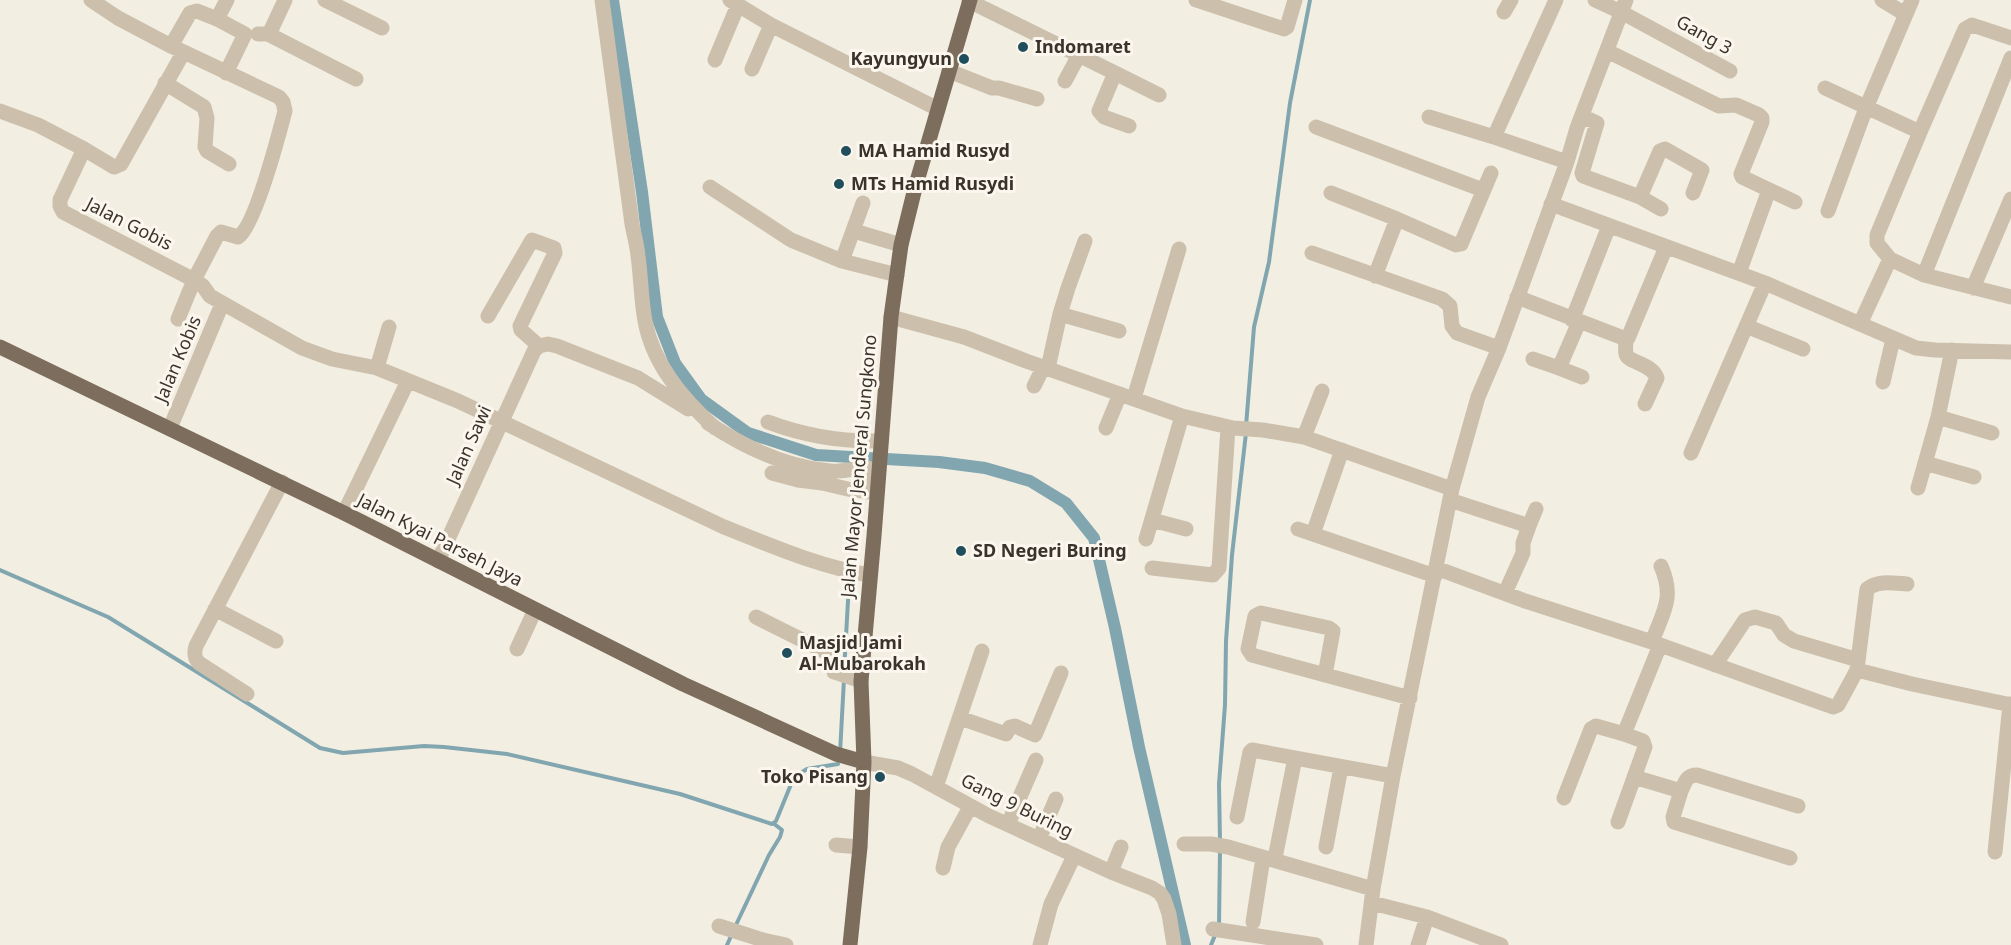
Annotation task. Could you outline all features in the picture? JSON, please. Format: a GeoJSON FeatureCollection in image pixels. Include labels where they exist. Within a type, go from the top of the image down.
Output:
{"type":"FeatureCollection","features":[{"type":"Feature","properties":{"kind":"main road","name":"Jalan Mayor Jenderal Sungkono"},"geometry":{"type":"LineString","coordinates":[[850,945],[847,846],[864,762],[850,678],[861,573],[865,469],[880,443],[891,317],[901,245],[915,188],[970,1]]}},
{"type":"Feature","properties":{"kind":"main road","name":"Jalan Kyai Parseh Jaya"},"geometry":{"type":"LineString","coordinates":[[0,347],[282,482],[683,684],[836,754],[864,762]]}},
{"type":"Feature","properties":{"kind":"street"},"geometry":{"type":"LineString","coordinates":[[91,0],[118,18],[177,49],[279,97],[284,102],[285,111],[266,178],[245,231],[238,237],[221,232],[194,280],[178,319]]}},
{"type":"Feature","properties":{"kind":"street"},"geometry":{"type":"LineString","coordinates":[[217,19],[227,0]]}},
{"type":"Feature","properties":{"kind":"street"},"geometry":{"type":"LineString","coordinates":[[268,34],[285,0]]}},
{"type":"Feature","properties":{"kind":"street"},"geometry":{"type":"LineString","coordinates":[[326,0],[382,28]]}},
{"type":"Feature","properties":{"kind":"street"},"geometry":{"type":"LineString","coordinates":[[602,0],[647,331],[654,351],[676,388],[690,405],[716,428]]}},
{"type":"Feature","properties":{"kind":"street"},"geometry":{"type":"LineString","coordinates":[[1196,0],[1284,29],[1287,27],[1295,0]]}},
{"type":"Feature","properties":{"kind":"street"},"geometry":{"type":"LineString","coordinates":[[1494,137],[1556,0]]}},
{"type":"Feature","properties":{"kind":"street","name":"Gang 3"},"geometry":{"type":"LineString","coordinates":[[1595,0],[1624,6],[1730,71]]}},
{"type":"Feature","properties":{"kind":"street"},"geometry":{"type":"LineString","coordinates":[[1828,211],[1866,108],[1909,7],[1882,0]]}},
{"type":"Feature","properties":{"kind":"street"},"geometry":{"type":"LineString","coordinates":[[970,1],[1159,95]]}},
{"type":"Feature","properties":{"kind":"street"},"geometry":{"type":"LineString","coordinates":[[715,60],[734,2],[771,25],[938,109]]}},
{"type":"Feature","properties":{"kind":"street"},"geometry":{"type":"LineString","coordinates":[[1366,945],[1372,896],[1393,776],[1451,494],[1478,397],[1499,348],[1624,6]]}},
{"type":"Feature","properties":{"kind":"street"},"geometry":{"type":"LineString","coordinates":[[0,111],[38,125],[114,167],[121,164],[165,83],[190,13],[193,11],[217,19],[245,33],[268,34],[356,79]]}},
{"type":"Feature","properties":{"kind":"street"},"geometry":{"type":"LineString","coordinates":[[752,69],[771,25]]}},
{"type":"Feature","properties":{"kind":"street"},"geometry":{"type":"LineString","coordinates":[[2011,38],[1972,25],[1965,29],[1877,235],[1877,243],[1890,259],[1924,275],[2011,297]]}},
{"type":"Feature","properties":{"kind":"street"},"geometry":{"type":"LineString","coordinates":[[226,73],[245,33]]}},
{"type":"Feature","properties":{"kind":"street"},"geometry":{"type":"LineString","coordinates":[[1607,51],[1719,106],[1736,105],[1759,115],[1762,122],[1741,174],[1742,177],[1795,202]]}},
{"type":"Feature","properties":{"kind":"street"},"geometry":{"type":"LineString","coordinates":[[1065,81],[1079,55]]}},
{"type":"Feature","properties":{"kind":"street"},"geometry":{"type":"LineString","coordinates":[[1924,275],[2011,58]]}},
{"type":"Feature","properties":{"kind":"street"},"geometry":{"type":"LineString","coordinates":[[949,71],[992,88],[1037,99]]}},
{"type":"Feature","properties":{"kind":"street"},"geometry":{"type":"LineString","coordinates":[[1115,73],[1100,108],[1100,114],[1129,126]]}},
{"type":"Feature","properties":{"kind":"street"},"geometry":{"type":"LineString","coordinates":[[165,83],[204,107],[207,118],[205,147],[207,151],[229,164]]}},
{"type":"Feature","properties":{"kind":"street"},"geometry":{"type":"LineString","coordinates":[[1824,88],[1920,132]]}},
{"type":"Feature","properties":{"kind":"street"},"geometry":{"type":"LineString","coordinates":[[1582,116],[1597,123],[1582,175],[1640,197],[1661,209]]}},
{"type":"Feature","properties":{"kind":"street"},"geometry":{"type":"LineString","coordinates":[[1429,117],[1567,162]]}},
{"type":"Feature","properties":{"kind":"street"},"geometry":{"type":"LineString","coordinates":[[1316,127],[1483,190]]}},
{"type":"Feature","properties":{"kind":"street","name":"Jalan Gobis"},"geometry":{"type":"LineString","coordinates":[[84,149],[60,200],[63,212],[194,280],[222,304],[302,348],[332,359],[377,368],[458,401],[724,527],[783,550],[861,573]]}},
{"type":"Feature","properties":{"kind":"street"},"geometry":{"type":"LineString","coordinates":[[1640,197],[1660,151],[1665,149],[1702,170],[1693,194]]}},
{"type":"Feature","properties":{"kind":"street"},"geometry":{"type":"LineString","coordinates":[[1331,193],[1456,244],[1461,244],[1491,173]]}},
{"type":"Feature","properties":{"kind":"street"},"geometry":{"type":"LineString","coordinates":[[710,188],[791,240],[842,261],[897,275]]}},
{"type":"Feature","properties":{"kind":"street"},"geometry":{"type":"LineString","coordinates":[[1739,273],[1769,190]]}},
{"type":"Feature","properties":{"kind":"street"},"geometry":{"type":"LineString","coordinates":[[1973,288],[2011,199]]}},
{"type":"Feature","properties":{"kind":"street"},"geometry":{"type":"LineString","coordinates":[[842,261],[863,203]]}},
{"type":"Feature","properties":{"kind":"street"},"geometry":{"type":"LineString","coordinates":[[1551,204],[1766,283],[1916,348],[2011,352]]}},
{"type":"Feature","properties":{"kind":"street"},"geometry":{"type":"LineString","coordinates":[[1375,276],[1397,219]]}},
{"type":"Feature","properties":{"kind":"street"},"geometry":{"type":"LineString","coordinates":[[1559,368],[1609,226]]}},
{"type":"Feature","properties":{"kind":"street"},"geometry":{"type":"LineString","coordinates":[[854,231],[901,245]]}},
{"type":"Feature","properties":{"kind":"street"},"geometry":{"type":"LineString","coordinates":[[488,316],[532,240],[554,248],[555,253],[520,326],[521,330],[539,346],[548,344],[557,346],[638,378],[736,440],[790,464],[833,471],[865,469]]}},
{"type":"Feature","properties":{"kind":"street"},"geometry":{"type":"LineString","coordinates":[[1034,386],[1046,367],[1068,288],[1085,242]]}},
{"type":"Feature","properties":{"kind":"street"},"geometry":{"type":"LineString","coordinates":[[1645,404],[1657,378],[1655,372],[1649,367],[1630,359],[1626,354],[1626,339],[1666,247]]}},
{"type":"Feature","properties":{"kind":"street"},"geometry":{"type":"LineString","coordinates":[[1106,428],[1127,396],[1179,249]]}},
{"type":"Feature","properties":{"kind":"street"},"geometry":{"type":"LineString","coordinates":[[1312,253],[1442,299],[1450,306],[1454,330],[1457,333],[1499,348]]}},
{"type":"Feature","properties":{"kind":"street"},"geometry":{"type":"LineString","coordinates":[[1860,324],[1890,259]]}},
{"type":"Feature","properties":{"kind":"street"},"geometry":{"type":"LineString","coordinates":[[1691,453],[1766,283]]}},
{"type":"Feature","properties":{"kind":"street"},"geometry":{"type":"LineString","coordinates":[[1517,297],[1626,339]]}},
{"type":"Feature","properties":{"kind":"street","name":"Jalan Kobis"},"geometry":{"type":"LineString","coordinates":[[170,428],[222,304]]}},
{"type":"Feature","properties":{"kind":"street"},"geometry":{"type":"LineString","coordinates":[[1060,314],[1119,331]]}},
{"type":"Feature","properties":{"kind":"street"},"geometry":{"type":"LineString","coordinates":[[891,317],[964,338],[1182,416],[1231,427],[1304,437],[1342,450],[1530,526]]}},
{"type":"Feature","properties":{"kind":"street"},"geometry":{"type":"LineString","coordinates":[[1746,326],[1803,349]]}},
{"type":"Feature","properties":{"kind":"street"},"geometry":{"type":"LineString","coordinates":[[377,368],[389,327]]}},
{"type":"Feature","properties":{"kind":"street"},"geometry":{"type":"LineString","coordinates":[[1883,382],[1893,339]]}},
{"type":"Feature","properties":{"kind":"street","name":"Jalan Sawi"},"geometry":{"type":"LineString","coordinates":[[438,561],[534,351],[539,346]]}},
{"type":"Feature","properties":{"kind":"street"},"geometry":{"type":"LineString","coordinates":[[1918,488],[1938,417],[1952,350]]}},
{"type":"Feature","properties":{"kind":"street"},"geometry":{"type":"LineString","coordinates":[[1533,359],[1582,377]]}},
{"type":"Feature","properties":{"kind":"street"},"geometry":{"type":"LineString","coordinates":[[344,513],[408,381]]}},
{"type":"Feature","properties":{"kind":"street"},"geometry":{"type":"LineString","coordinates":[[1304,437],[1322,391]]}},
{"type":"Feature","properties":{"kind":"street"},"geometry":{"type":"LineString","coordinates":[[1146,539],[1182,416]]}},
{"type":"Feature","properties":{"kind":"street"},"geometry":{"type":"LineString","coordinates":[[1938,417],[1992,432]]}},
{"type":"Feature","properties":{"kind":"street"},"geometry":{"type":"LineString","coordinates":[[768,422],[795,432],[827,439],[880,443]]}},
{"type":"Feature","properties":{"kind":"street"},"geometry":{"type":"LineString","coordinates":[[1152,568],[1213,575],[1219,568],[1231,427]]}},
{"type":"Feature","properties":{"kind":"street"},"geometry":{"type":"LineString","coordinates":[[1313,534],[1342,450]]}},
{"type":"Feature","properties":{"kind":"street"},"geometry":{"type":"LineString","coordinates":[[1925,463],[1974,477]]}},
{"type":"Feature","properties":{"kind":"street"},"geometry":{"type":"LineString","coordinates":[[772,473],[865,492]]}},
{"type":"Feature","properties":{"kind":"street"},"geometry":{"type":"LineString","coordinates":[[247,694],[195,659],[196,646],[282,482]]}},
{"type":"Feature","properties":{"kind":"street"},"geometry":{"type":"LineString","coordinates":[[1505,593],[1522,553],[1522,543],[1536,509]]}},
{"type":"Feature","properties":{"kind":"street"},"geometry":{"type":"LineString","coordinates":[[1152,520],[1186,529]]}},
{"type":"Feature","properties":{"kind":"street"},"geometry":{"type":"LineString","coordinates":[[1298,529],[1505,593],[1833,707],[1838,705],[1858,665],[1867,589],[1872,584],[1907,584]]}},
{"type":"Feature","properties":{"kind":"street"},"geometry":{"type":"LineString","coordinates":[[1624,734],[1656,644],[1668,597],[1667,580],[1661,566]]}},
{"type":"Feature","properties":{"kind":"street"},"geometry":{"type":"LineString","coordinates":[[215,609],[276,641]]}},
{"type":"Feature","properties":{"kind":"street"},"geometry":{"type":"LineString","coordinates":[[517,649],[535,610]]}},
{"type":"Feature","properties":{"kind":"street"},"geometry":{"type":"LineString","coordinates":[[1325,675],[1333,631],[1329,628],[1261,613],[1255,616],[1249,652],[1252,655],[1325,675],[1410,698]]}},
{"type":"Feature","properties":{"kind":"street"},"geometry":{"type":"LineString","coordinates":[[1715,665],[1745,620],[1755,616],[1776,623],[1784,635],[1794,641],[1912,684],[2011,704],[2006,777],[1995,852]]}},
{"type":"Feature","properties":{"kind":"street"},"geometry":{"type":"LineString","coordinates":[[756,617],[832,655],[834,672],[850,678]]}},
{"type":"Feature","properties":{"kind":"street"},"geometry":{"type":"LineString","coordinates":[[936,787],[982,651]]}},
{"type":"Feature","properties":{"kind":"street"},"geometry":{"type":"LineString","coordinates":[[960,718],[1006,734],[1010,727],[1015,726],[1035,735],[1061,673]]}},
{"type":"Feature","properties":{"kind":"street"},"geometry":{"type":"LineString","coordinates":[[1564,798],[1591,729],[1596,726],[1643,741],[1645,743],[1618,822]]}},
{"type":"Feature","properties":{"kind":"street"},"geometry":{"type":"LineString","coordinates":[[1237,817],[1252,750],[1393,776]]}},
{"type":"Feature","properties":{"kind":"street"},"geometry":{"type":"LineString","coordinates":[[1253,922],[1295,758]]}},
{"type":"Feature","properties":{"kind":"street"},"geometry":{"type":"LineString","coordinates":[[1008,825],[1036,760]]}},
{"type":"Feature","properties":{"kind":"street","name":"Gang 9 Buring"},"geometry":{"type":"LineString","coordinates":[[864,762],[898,768],[1008,825],[1111,873],[1152,888],[1164,899],[1174,945]]}},
{"type":"Feature","properties":{"kind":"street"},"geometry":{"type":"LineString","coordinates":[[1326,847],[1341,767]]}},
{"type":"Feature","properties":{"kind":"street"},"geometry":{"type":"LineString","coordinates":[[1790,858],[1674,822],[1673,817],[1687,777],[1691,775],[1798,806]]}},
{"type":"Feature","properties":{"kind":"street"},"geometry":{"type":"LineString","coordinates":[[1634,777],[1681,791]]}},
{"type":"Feature","properties":{"kind":"street"},"geometry":{"type":"LineString","coordinates":[[1039,839],[1056,799]]}},
{"type":"Feature","properties":{"kind":"street"},"geometry":{"type":"LineString","coordinates":[[943,868],[948,847],[970,807]]}},
{"type":"Feature","properties":{"kind":"street"},"geometry":{"type":"LineString","coordinates":[[1184,844],[1211,844],[1269,856],[1502,945]]}},
{"type":"Feature","properties":{"kind":"street"},"geometry":{"type":"LineString","coordinates":[[1111,873],[1121,848]]}},
{"type":"Feature","properties":{"kind":"street"},"geometry":{"type":"LineString","coordinates":[[1040,945],[1051,904],[1074,856]]}},
{"type":"Feature","properties":{"kind":"street"},"geometry":{"type":"LineString","coordinates":[[1418,945],[1427,917]]}},
{"type":"Feature","properties":{"kind":"street"},"geometry":{"type":"LineString","coordinates":[[729,929],[786,945]]}},
{"type":"Feature","properties":{"kind":"street"},"geometry":{"type":"LineString","coordinates":[[1218,930],[1316,945]]}},
{"type":"Feature","properties":{"kind":"waterway"},"geometry":{"type":"LineString","coordinates":[[613,0],[642,192],[657,317],[675,363],[701,399],[748,433],[816,455],[939,462],[985,468],[1030,481],[1066,503],[1094,538],[1185,945]]}},
{"type":"Feature","properties":{"kind":"waterway"},"geometry":{"type":"LineString","coordinates":[[1246,426],[1254,327],[1269,262],[1290,103],[1310,0]]}},
{"type":"Feature","properties":{"kind":"waterway"},"geometry":{"type":"LineString","coordinates":[[1220,842],[1219,784],[1225,705],[1226,641],[1232,555],[1246,433]]}},
{"type":"Feature","properties":{"kind":"waterway"},"geometry":{"type":"LineString","coordinates":[[0,570],[108,617],[320,748],[343,753],[424,746],[507,754],[680,794],[772,824],[776,821],[794,777],[807,769],[838,764]]}},
{"type":"Feature","properties":{"kind":"waterway"},"geometry":{"type":"LineString","coordinates":[[844,672],[849,583]]}},
{"type":"Feature","properties":{"kind":"waterway"},"geometry":{"type":"LineString","coordinates":[[840,753],[844,679]]}},
{"type":"Feature","properties":{"kind":"waterway"},"geometry":{"type":"LineString","coordinates":[[735,927],[780,837],[782,830],[773,823]]}},
{"type":"Feature","properties":{"kind":"waterway"},"geometry":{"type":"LineString","coordinates":[[1219,926],[1220,849]]}},
{"type":"Feature","properties":{"kind":"waterway"},"geometry":{"type":"LineString","coordinates":[[1211,945],[1216,933]]}},
{"type":"Feature","properties":{"kind":"waterway"},"geometry":{"type":"LineString","coordinates":[[727,945],[732,934]]}},
{"type":"Feature","properties":{"kind":"place","name":"Indomaret"},"geometry":{"type":"Point","coordinates":[1023,47]}},
{"type":"Feature","properties":{"kind":"place","name":"Kayungyun"},"geometry":{"type":"Point","coordinates":[964,59]}},
{"type":"Feature","properties":{"kind":"place","name":"MA Hamid Rusyd"},"geometry":{"type":"Point","coordinates":[846,151]}},
{"type":"Feature","properties":{"kind":"place","name":"MTs Hamid Rusydi"},"geometry":{"type":"Point","coordinates":[839,184]}},
{"type":"Feature","properties":{"kind":"place","name":"SD Negeri Buring"},"geometry":{"type":"Point","coordinates":[961,551]}},
{"type":"Feature","properties":{"kind":"place","name":"Masjid Jami Al-Mubarokah"},"geometry":{"type":"Point","coordinates":[787,653]}},
{"type":"Feature","properties":{"kind":"place","name":"Toko Pisang"},"geometry":{"type":"Point","coordinates":[880,777]}}]}
